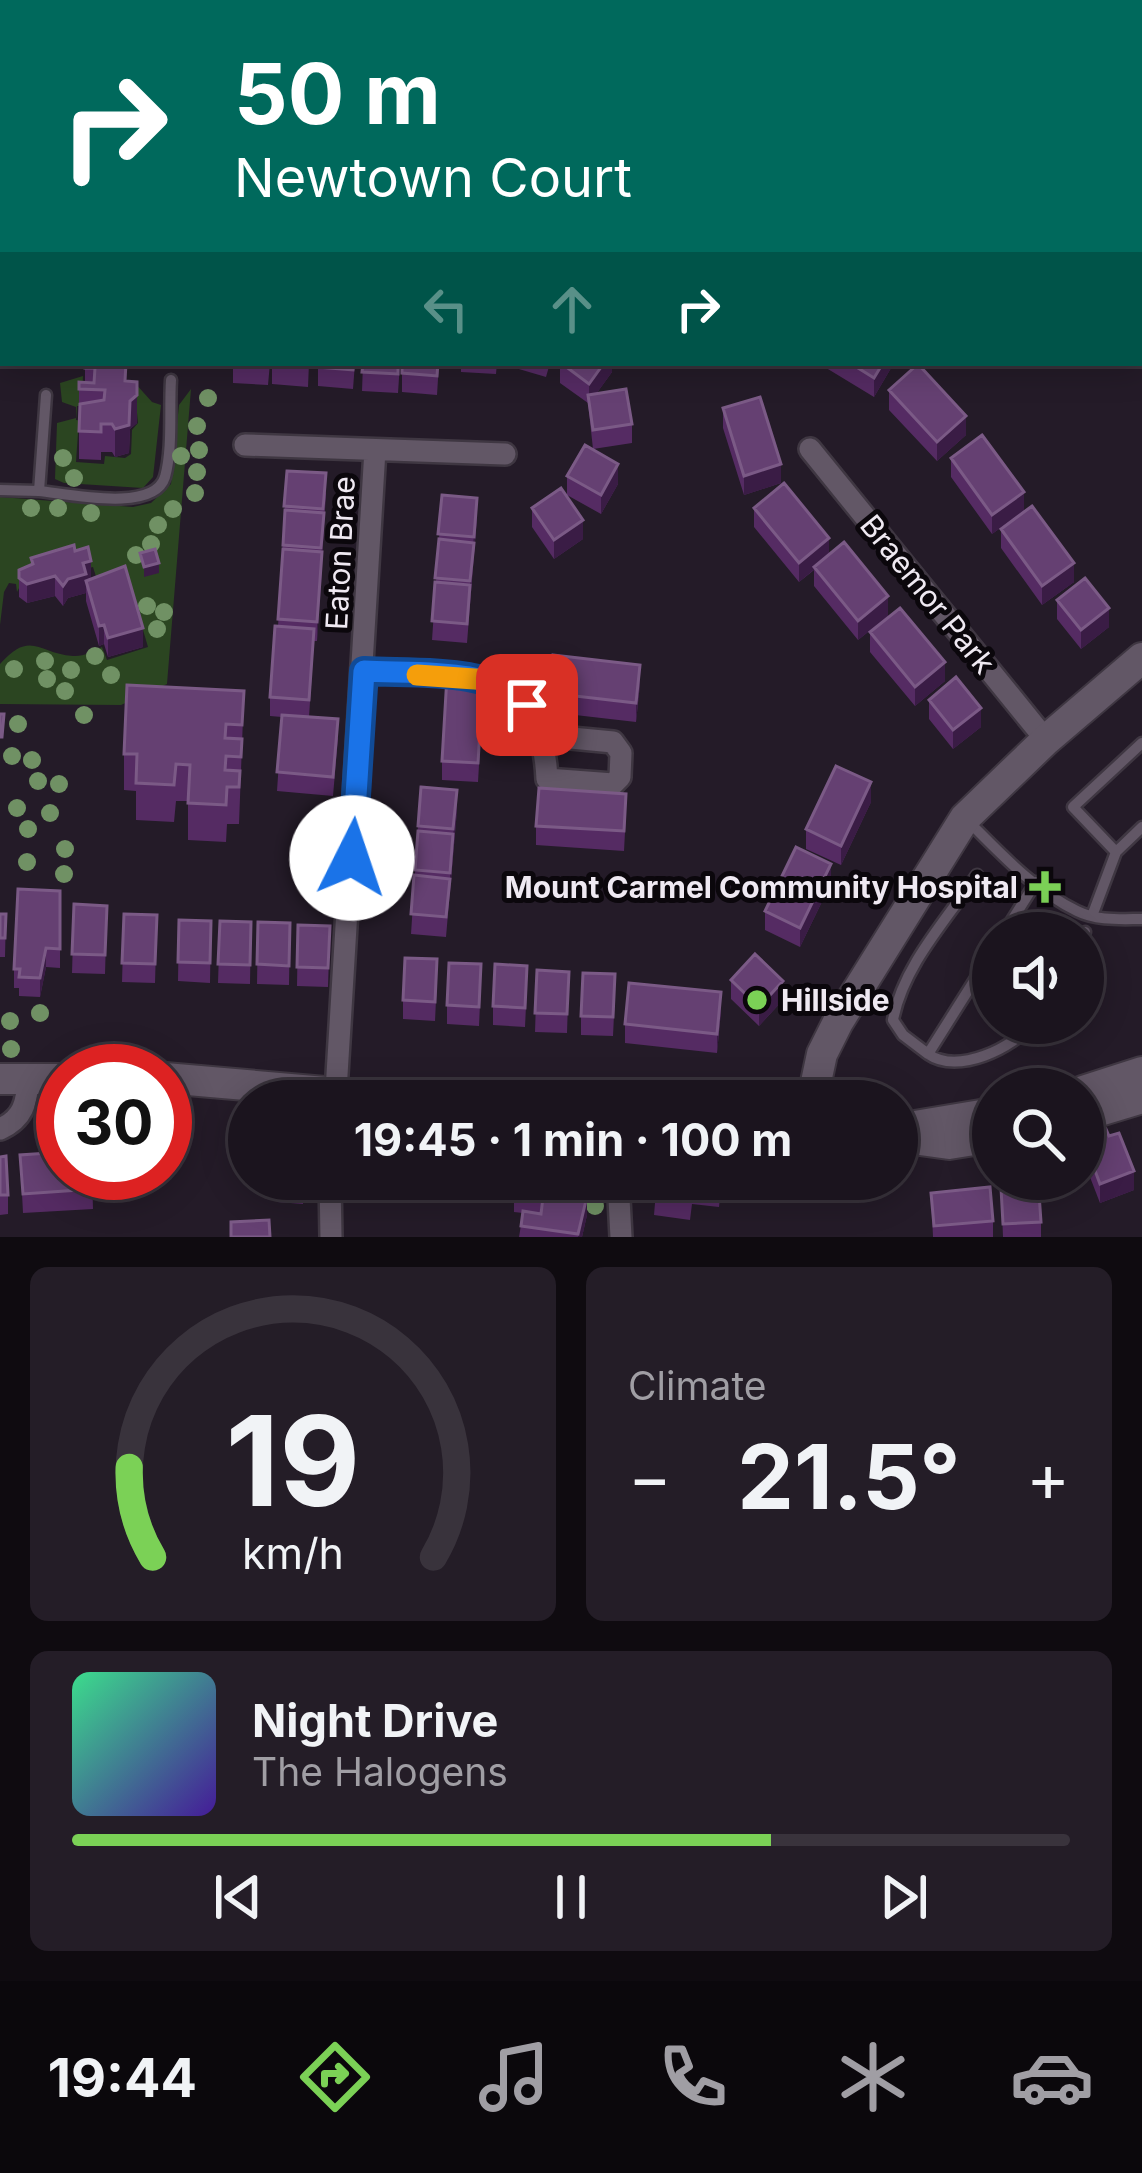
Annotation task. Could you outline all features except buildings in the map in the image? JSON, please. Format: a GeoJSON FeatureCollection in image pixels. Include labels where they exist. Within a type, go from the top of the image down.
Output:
{"type":"FeatureCollection","features":[{"type":"Feature","properties":{"kind":"street","name":"Eaton Brae"},"geometry":{"type":"LineString","coordinates":[[245,445],[505,454]]}},
{"type":"Feature","properties":{"kind":"street","name":"Braemor Park"},"geometry":{"type":"LineString","coordinates":[[810,449],[1046,740]]}},
{"type":"Feature","properties":{"kind":"street","name":"Eaton Brae"},"geometry":{"type":"LineString","coordinates":[[335,1080],[375,450]]}},
{"type":"Feature","properties":{"kind":"street"},"geometry":{"type":"LineString","coordinates":[[816,1080],[822,1054],[838,1022],[965,818],[1142,658]]}},
{"type":"Feature","properties":{"kind":"street"},"geometry":{"type":"LineString","coordinates":[[364,671],[493,680],[527,705],[540,735]]}},
{"type":"Feature","properties":{"kind":"street"},"geometry":{"type":"LineString","coordinates":[[1104,1084],[1142,1072]]}},
{"type":"Feature","properties":{"kind":"street"},"geometry":{"type":"LineString","coordinates":[[0,1129],[14,1123],[25,1107],[14,1079]]}},
{"type":"Feature","properties":{"kind":"street"},"geometry":{"type":"LineString","coordinates":[[192,1081],[228,1085]]}},
{"type":"Feature","properties":{"kind":"street"},"geometry":{"type":"LineString","coordinates":[[1104,1110],[1142,1098]]}},
{"type":"Feature","properties":{"kind":"street"},"geometry":{"type":"LineString","coordinates":[[918,1129],[972,1117]]}},
{"type":"Feature","properties":{"kind":"street"},"geometry":{"type":"LineString","coordinates":[[918,1137],[949,1144],[972,1140]]}},
{"type":"Feature","properties":{"kind":"street"},"geometry":{"type":"LineString","coordinates":[[330,1200],[331,1237]]}},
{"type":"Feature","properties":{"kind":"street"},"geometry":{"type":"LineString","coordinates":[[619,1200],[621,1237]]}},
{"type":"Feature","properties":{"kind":"lane"},"geometry":{"type":"LineString","coordinates":[[0,490],[139,499],[156,491],[165,476],[171,380]]}},
{"type":"Feature","properties":{"kind":"lane"},"geometry":{"type":"LineString","coordinates":[[39,491],[46,395]]}},
{"type":"Feature","properties":{"kind":"lane"},"geometry":{"type":"LineString","coordinates":[[1116,852],[1073,807],[1142,743]]}},
{"type":"Feature","properties":{"kind":"lane"},"geometry":{"type":"LineString","coordinates":[[965,818],[1036,883],[1079,912]]}},
{"type":"Feature","properties":{"kind":"lane"},"geometry":{"type":"LineString","coordinates":[[1094,912],[1116,852],[1142,827]]}},
{"type":"Feature","properties":{"kind":"lane"},"geometry":{"type":"LineString","coordinates":[[976,875],[919,960],[893,1020],[903,1035],[938,1061],[962,1063],[1002,1044]]}},
{"type":"Feature","properties":{"kind":"lane"},"geometry":{"type":"LineString","coordinates":[[1017,912],[1036,883]]}},
{"type":"Feature","properties":{"kind":"lane"},"geometry":{"type":"LineString","coordinates":[[1104,917],[1142,919]]}},
{"type":"Feature","properties":{"kind":"lane"},"geometry":{"type":"LineString","coordinates":[[928,1054],[972,984]]}},
{"type":"Feature","properties":{"kind":"green space"},"geometry":{"type":"Polygon","coordinates":[[[83,376],[82,399],[91,406],[77,406],[76,420],[85,421],[78,433],[76,462],[104,464],[105,456],[131,454],[132,430],[138,423],[134,382],[161,405],[153,477],[143,488],[55,479],[57,423],[76,418],[76,407],[62,402],[60,383],[83,376]]]}},
{"type":"Feature","properties":{"kind":"green space"},"geometry":{"type":"Polygon","coordinates":[[[191,389],[167,684],[121,705],[0,704],[0,664],[20,648],[35,646],[77,656],[102,647],[107,660],[148,647],[129,582],[99,586],[93,567],[20,586],[17,592],[16,584],[9,583],[0,625],[0,497],[133,507],[151,503],[171,484],[179,405],[191,389]]]}},
{"type":"Feature","properties":{"kind":"slow traffic"},"geometry":{"type":"LineString","coordinates":[[417,675],[489,680]]}},
{"type":"Feature","properties":{"kind":"place","name":"Mount Carmel Community Hospital"},"geometry":{"type":"Point","coordinates":[1045,887]}},
{"type":"Feature","properties":{"kind":"place","name":"Hillside"},"geometry":{"type":"Point","coordinates":[757,1000]}},
{"type":"Feature","properties":{"kind":"route"},"geometry":{"type":"LineString","coordinates":[[352,858],[364,671],[493,680],[527,705]]}}]}
